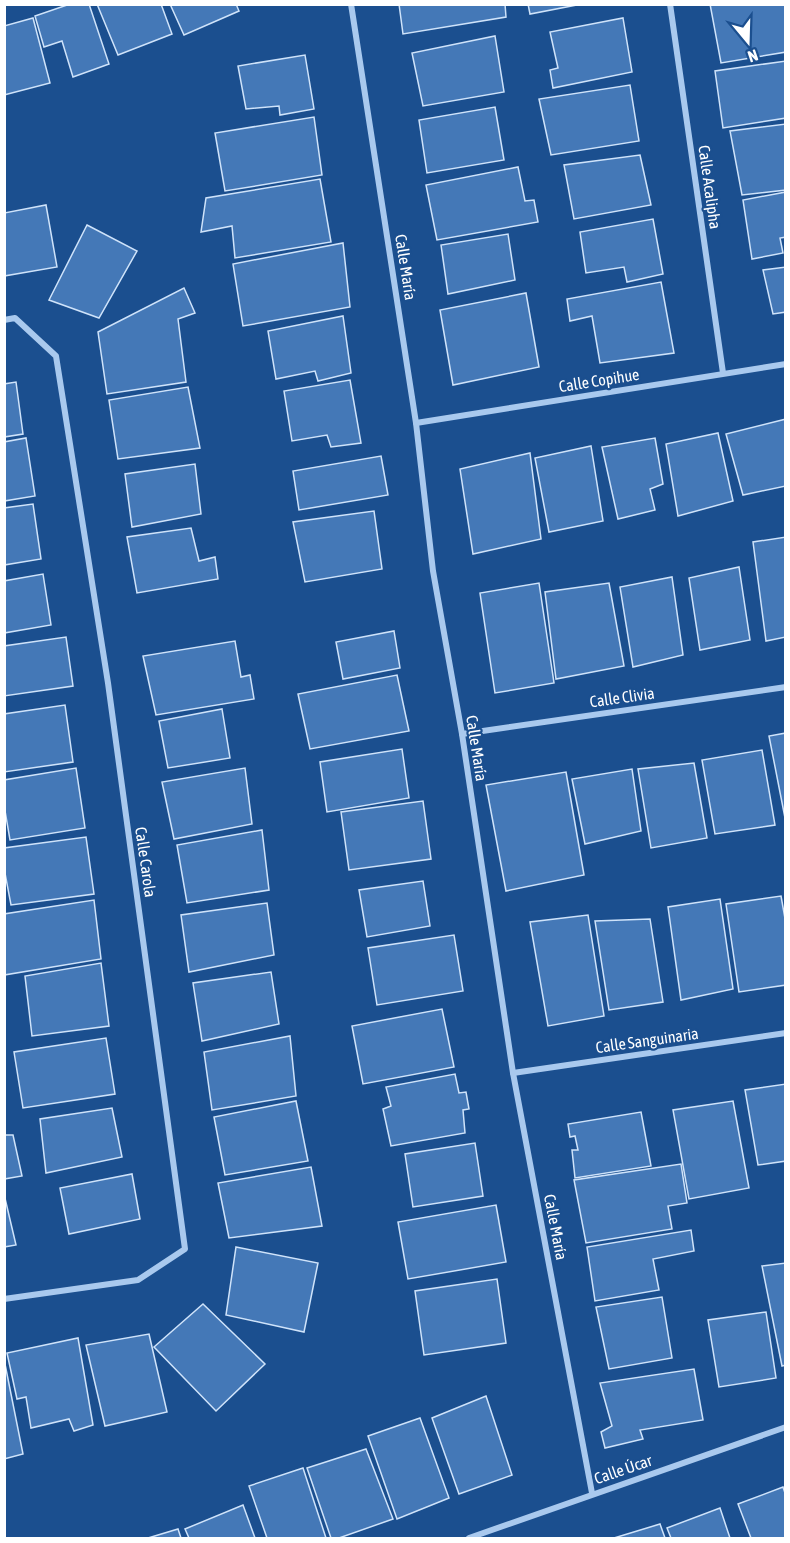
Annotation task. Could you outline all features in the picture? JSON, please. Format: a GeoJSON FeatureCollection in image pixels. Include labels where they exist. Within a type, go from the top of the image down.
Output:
{"type":"FeatureCollection","features":[{"type":"Feature","properties":{"kind":"street","name":"Calle María"},"geometry":{"type":"LineString","coordinates":[[351,4],[416,423],[433,571],[462,734],[513,1073],[592,1493]]}},
{"type":"Feature","properties":{"kind":"street","name":"Calle Acalipha"},"geometry":{"type":"LineString","coordinates":[[670,4],[723,373]]}},
{"type":"Feature","properties":{"kind":"street","name":"Calle Carola"},"geometry":{"type":"LineString","coordinates":[[4,320],[15,318],[56,356],[108,683],[185,1249],[138,1280],[4,1299]]}},
{"type":"Feature","properties":{"kind":"street","name":"Calle Copihue"},"geometry":{"type":"LineString","coordinates":[[416,423],[786,364]]}},
{"type":"Feature","properties":{"kind":"street","name":"Calle Clivia"},"geometry":{"type":"LineString","coordinates":[[462,734],[786,687]]}},
{"type":"Feature","properties":{"kind":"street","name":"Calle Sanguinaria"},"geometry":{"type":"LineString","coordinates":[[513,1073],[786,1033]]}},
{"type":"Feature","properties":{"kind":"street","name":"Calle Úcar"},"geometry":{"type":"LineString","coordinates":[[470,1539],[592,1493],[786,1427]]}},
{"type":"Feature","properties":{"kind":"building"},"geometry":{"type":"Polygon","coordinates":[[[70,4],[89,4],[109,64],[73,77],[62,41],[44,47],[35,16],[70,4]]]}},
{"type":"Feature","properties":{"kind":"building"},"geometry":{"type":"Polygon","coordinates":[[[97,4],[161,4],[172,34],[118,55],[97,4]]]}},
{"type":"Feature","properties":{"kind":"building"},"geometry":{"type":"Polygon","coordinates":[[[170,4],[236,4],[239,11],[184,35],[170,4]]]}},
{"type":"Feature","properties":{"kind":"building"},"geometry":{"type":"Polygon","coordinates":[[[399,4],[505,4],[506,17],[403,34],[399,4]]]}},
{"type":"Feature","properties":{"kind":"building"},"geometry":{"type":"Polygon","coordinates":[[[528,4],[582,4],[530,14],[528,4]]]}},
{"type":"Feature","properties":{"kind":"building"},"geometry":{"type":"Polygon","coordinates":[[[710,4],[786,4],[786,52],[721,63],[710,4]]]}},
{"type":"Feature","properties":{"kind":"building"},"geometry":{"type":"Polygon","coordinates":[[[33,18],[50,83],[4,95],[4,26],[33,18]]]}},
{"type":"Feature","properties":{"kind":"building"},"geometry":{"type":"Polygon","coordinates":[[[623,18],[632,72],[553,88],[550,70],[558,68],[550,32],[623,18]]]}},
{"type":"Feature","properties":{"kind":"building"},"geometry":{"type":"Polygon","coordinates":[[[495,36],[504,92],[423,106],[412,53],[495,36]]]}},
{"type":"Feature","properties":{"kind":"building"},"geometry":{"type":"Polygon","coordinates":[[[305,55],[314,109],[280,115],[279,106],[246,109],[238,66],[305,55]]]}},
{"type":"Feature","properties":{"kind":"building"},"geometry":{"type":"Polygon","coordinates":[[[786,61],[786,118],[723,128],[715,71],[786,61]]]}},
{"type":"Feature","properties":{"kind":"building"},"geometry":{"type":"Polygon","coordinates":[[[630,85],[639,141],[551,155],[539,99],[630,85]]]}},
{"type":"Feature","properties":{"kind":"building"},"geometry":{"type":"Polygon","coordinates":[[[495,107],[504,160],[427,173],[419,120],[495,107]]]}},
{"type":"Feature","properties":{"kind":"building"},"geometry":{"type":"Polygon","coordinates":[[[314,117],[322,175],[225,191],[215,133],[314,117]]]}},
{"type":"Feature","properties":{"kind":"building"},"geometry":{"type":"Polygon","coordinates":[[[786,124],[786,190],[742,195],[730,131],[786,124]]]}},
{"type":"Feature","properties":{"kind":"building"},"geometry":{"type":"Polygon","coordinates":[[[640,155],[651,205],[574,219],[564,165],[640,155]]]}},
{"type":"Feature","properties":{"kind":"building"},"geometry":{"type":"Polygon","coordinates":[[[518,167],[525,201],[534,200],[538,222],[437,240],[426,185],[518,167]]]}},
{"type":"Feature","properties":{"kind":"building"},"geometry":{"type":"Polygon","coordinates":[[[320,179],[331,242],[235,258],[232,226],[201,232],[206,198],[320,179]]]}},
{"type":"Feature","properties":{"kind":"building"},"geometry":{"type":"Polygon","coordinates":[[[786,192],[786,237],[780,238],[783,253],[752,259],[743,200],[786,192]]]}},
{"type":"Feature","properties":{"kind":"building"},"geometry":{"type":"Polygon","coordinates":[[[46,205],[57,267],[4,276],[4,213],[46,205]]]}},
{"type":"Feature","properties":{"kind":"building"},"geometry":{"type":"Polygon","coordinates":[[[653,219],[663,274],[627,282],[624,267],[586,273],[580,232],[653,219]]]}},
{"type":"Feature","properties":{"kind":"building"},"geometry":{"type":"Polygon","coordinates":[[[87,225],[137,251],[99,318],[49,300],[87,225]]]}},
{"type":"Feature","properties":{"kind":"building"},"geometry":{"type":"Polygon","coordinates":[[[508,234],[515,280],[448,294],[441,245],[508,234]]]}},
{"type":"Feature","properties":{"kind":"building"},"geometry":{"type":"Polygon","coordinates":[[[343,243],[350,307],[243,326],[233,264],[343,243]]]}},
{"type":"Feature","properties":{"kind":"building"},"geometry":{"type":"Polygon","coordinates":[[[786,267],[786,312],[773,314],[763,270],[786,267]]]}},
{"type":"Feature","properties":{"kind":"building"},"geometry":{"type":"Polygon","coordinates":[[[661,282],[674,353],[600,363],[592,316],[570,321],[567,299],[661,282]]]}},
{"type":"Feature","properties":{"kind":"building"},"geometry":{"type":"Polygon","coordinates":[[[184,288],[195,313],[178,319],[186,382],[107,394],[98,332],[184,288]]]}},
{"type":"Feature","properties":{"kind":"building"},"geometry":{"type":"Polygon","coordinates":[[[526,293],[539,367],[453,385],[440,310],[526,293]]]}},
{"type":"Feature","properties":{"kind":"building"},"geometry":{"type":"Polygon","coordinates":[[[343,316],[351,373],[318,381],[315,371],[276,379],[268,331],[343,316]]]}},
{"type":"Feature","properties":{"kind":"building"},"geometry":{"type":"Polygon","coordinates":[[[350,380],[361,443],[331,447],[327,435],[292,441],[284,391],[350,380]]]}},
{"type":"Feature","properties":{"kind":"building"},"geometry":{"type":"Polygon","coordinates":[[[16,382],[23,434],[4,437],[4,384],[16,382]]]}},
{"type":"Feature","properties":{"kind":"building"},"geometry":{"type":"Polygon","coordinates":[[[188,387],[200,448],[118,459],[109,400],[188,387]]]}},
{"type":"Feature","properties":{"kind":"building"},"geometry":{"type":"Polygon","coordinates":[[[786,419],[786,486],[743,495],[726,434],[786,419]]]}},
{"type":"Feature","properties":{"kind":"building"},"geometry":{"type":"Polygon","coordinates":[[[718,433],[733,501],[678,516],[666,444],[718,433]]]}},
{"type":"Feature","properties":{"kind":"building"},"geometry":{"type":"Polygon","coordinates":[[[26,438],[35,496],[4,501],[4,442],[26,438]]]}},
{"type":"Feature","properties":{"kind":"building"},"geometry":{"type":"Polygon","coordinates":[[[655,438],[663,484],[650,489],[655,510],[618,519],[602,447],[655,438]]]}},
{"type":"Feature","properties":{"kind":"building"},"geometry":{"type":"Polygon","coordinates":[[[591,446],[603,521],[549,532],[535,458],[591,446]]]}},
{"type":"Feature","properties":{"kind":"building"},"geometry":{"type":"Polygon","coordinates":[[[530,453],[541,539],[473,554],[460,469],[530,453]]]}},
{"type":"Feature","properties":{"kind":"building"},"geometry":{"type":"Polygon","coordinates":[[[381,456],[388,495],[299,510],[293,471],[381,456]]]}},
{"type":"Feature","properties":{"kind":"building"},"geometry":{"type":"Polygon","coordinates":[[[195,464],[201,514],[132,527],[125,474],[195,464]]]}},
{"type":"Feature","properties":{"kind":"building"},"geometry":{"type":"Polygon","coordinates":[[[33,504],[41,559],[4,565],[4,508],[33,504]]]}},
{"type":"Feature","properties":{"kind":"building"},"geometry":{"type":"Polygon","coordinates":[[[374,511],[382,569],[305,582],[293,522],[374,511]]]}},
{"type":"Feature","properties":{"kind":"building"},"geometry":{"type":"Polygon","coordinates":[[[191,528],[199,561],[215,557],[218,579],[137,593],[127,537],[191,528]]]}},
{"type":"Feature","properties":{"kind":"building"},"geometry":{"type":"Polygon","coordinates":[[[786,537],[786,637],[766,641],[753,542],[786,537]]]}},
{"type":"Feature","properties":{"kind":"building"},"geometry":{"type":"Polygon","coordinates":[[[739,567],[750,640],[700,650],[689,578],[739,567]]]}},
{"type":"Feature","properties":{"kind":"building"},"geometry":{"type":"Polygon","coordinates":[[[43,574],[51,625],[4,633],[4,581],[43,574]]]}},
{"type":"Feature","properties":{"kind":"building"},"geometry":{"type":"Polygon","coordinates":[[[672,577],[683,655],[633,667],[620,587],[672,577]]]}},
{"type":"Feature","properties":{"kind":"building"},"geometry":{"type":"Polygon","coordinates":[[[539,583],[554,683],[495,693],[480,593],[539,583]]]}},
{"type":"Feature","properties":{"kind":"building"},"geometry":{"type":"Polygon","coordinates":[[[609,583],[624,666],[556,679],[545,592],[609,583]]]}},
{"type":"Feature","properties":{"kind":"building"},"geometry":{"type":"Polygon","coordinates":[[[394,631],[400,668],[343,679],[336,642],[394,631]]]}},
{"type":"Feature","properties":{"kind":"building"},"geometry":{"type":"Polygon","coordinates":[[[66,637],[73,686],[4,696],[4,646],[66,637]]]}},
{"type":"Feature","properties":{"kind":"building"},"geometry":{"type":"Polygon","coordinates":[[[235,641],[241,677],[250,675],[254,699],[156,715],[143,656],[235,641]]]}},
{"type":"Feature","properties":{"kind":"building"},"geometry":{"type":"Polygon","coordinates":[[[397,675],[409,731],[310,749],[298,694],[397,675]]]}},
{"type":"Feature","properties":{"kind":"building"},"geometry":{"type":"Polygon","coordinates":[[[65,705],[73,762],[4,772],[4,714],[65,705]]]}},
{"type":"Feature","properties":{"kind":"building"},"geometry":{"type":"Polygon","coordinates":[[[222,709],[230,758],[168,768],[159,721],[222,709]]]}},
{"type":"Feature","properties":{"kind":"building"},"geometry":{"type":"Polygon","coordinates":[[[786,733],[786,823],[769,736],[786,733]]]}},
{"type":"Feature","properties":{"kind":"building"},"geometry":{"type":"Polygon","coordinates":[[[402,749],[409,798],[327,812],[320,762],[402,749]]]}},
{"type":"Feature","properties":{"kind":"building"},"geometry":{"type":"Polygon","coordinates":[[[762,750],[775,825],[715,834],[702,760],[762,750]]]}},
{"type":"Feature","properties":{"kind":"building"},"geometry":{"type":"Polygon","coordinates":[[[694,763],[707,838],[651,848],[638,769],[694,763]]]}},
{"type":"Feature","properties":{"kind":"building"},"geometry":{"type":"Polygon","coordinates":[[[76,768],[85,828],[10,840],[4,805],[4,780],[76,768]]]}},
{"type":"Feature","properties":{"kind":"building"},"geometry":{"type":"Polygon","coordinates":[[[245,768],[252,824],[174,839],[162,782],[245,768]]]}},
{"type":"Feature","properties":{"kind":"building"},"geometry":{"type":"Polygon","coordinates":[[[632,769],[641,831],[585,844],[572,779],[632,769]]]}},
{"type":"Feature","properties":{"kind":"building"},"geometry":{"type":"Polygon","coordinates":[[[566,772],[584,875],[506,891],[486,785],[566,772]]]}},
{"type":"Feature","properties":{"kind":"building"},"geometry":{"type":"Polygon","coordinates":[[[423,801],[431,859],[349,870],[341,812],[423,801]]]}},
{"type":"Feature","properties":{"kind":"building"},"geometry":{"type":"Polygon","coordinates":[[[262,830],[269,890],[187,903],[177,845],[262,830]]]}},
{"type":"Feature","properties":{"kind":"building"},"geometry":{"type":"Polygon","coordinates":[[[86,837],[94,894],[11,905],[4,868],[4,848],[86,837]]]}},
{"type":"Feature","properties":{"kind":"building"},"geometry":{"type":"Polygon","coordinates":[[[423,881],[430,926],[367,937],[359,890],[423,881]]]}},
{"type":"Feature","properties":{"kind":"building"},"geometry":{"type":"Polygon","coordinates":[[[781,896],[786,924],[786,985],[739,992],[726,904],[781,896]]]}},
{"type":"Feature","properties":{"kind":"building"},"geometry":{"type":"Polygon","coordinates":[[[720,899],[733,989],[681,1000],[668,907],[720,899]]]}},
{"type":"Feature","properties":{"kind":"building"},"geometry":{"type":"Polygon","coordinates":[[[94,900],[101,959],[4,975],[4,914],[94,900]]]}},
{"type":"Feature","properties":{"kind":"building"},"geometry":{"type":"Polygon","coordinates":[[[267,903],[274,955],[189,972],[181,915],[267,903]]]}},
{"type":"Feature","properties":{"kind":"building"},"geometry":{"type":"Polygon","coordinates":[[[588,915],[604,1016],[548,1026],[530,922],[588,915]]]}},
{"type":"Feature","properties":{"kind":"building"},"geometry":{"type":"Polygon","coordinates":[[[650,919],[663,1002],[609,1010],[595,921],[650,919]]]}},
{"type":"Feature","properties":{"kind":"building"},"geometry":{"type":"Polygon","coordinates":[[[454,935],[463,991],[377,1005],[368,948],[454,935]]]}},
{"type":"Feature","properties":{"kind":"building"},"geometry":{"type":"Polygon","coordinates":[[[101,963],[109,1026],[32,1036],[25,976],[101,963]]]}},
{"type":"Feature","properties":{"kind":"building"},"geometry":{"type":"Polygon","coordinates":[[[271,972],[279,1024],[202,1041],[193,983],[271,972]]]}},
{"type":"Feature","properties":{"kind":"building"},"geometry":{"type":"Polygon","coordinates":[[[442,1009],[454,1067],[363,1084],[352,1026],[442,1009]]]}},
{"type":"Feature","properties":{"kind":"building"},"geometry":{"type":"Polygon","coordinates":[[[290,1036],[296,1096],[212,1110],[204,1052],[290,1036]]]}},
{"type":"Feature","properties":{"kind":"building"},"geometry":{"type":"Polygon","coordinates":[[[106,1038],[115,1094],[23,1108],[14,1052],[106,1038]]]}},
{"type":"Feature","properties":{"kind":"building"},"geometry":{"type":"Polygon","coordinates":[[[455,1074],[459,1093],[466,1092],[469,1109],[463,1110],[465,1133],[391,1146],[383,1109],[391,1106],[386,1087],[455,1074]]]}},
{"type":"Feature","properties":{"kind":"building"},"geometry":{"type":"Polygon","coordinates":[[[786,1084],[786,1161],[758,1165],[745,1090],[786,1084]]]}},
{"type":"Feature","properties":{"kind":"building"},"geometry":{"type":"Polygon","coordinates":[[[296,1101],[308,1161],[225,1175],[214,1117],[296,1101]]]}},
{"type":"Feature","properties":{"kind":"building"},"geometry":{"type":"Polygon","coordinates":[[[733,1101],[749,1188],[689,1199],[673,1110],[733,1101]]]}},
{"type":"Feature","properties":{"kind":"building"},"geometry":{"type":"Polygon","coordinates":[[[112,1108],[122,1157],[46,1173],[40,1119],[112,1108]]]}},
{"type":"Feature","properties":{"kind":"building"},"geometry":{"type":"Polygon","coordinates":[[[641,1112],[651,1166],[575,1178],[572,1150],[578,1150],[575,1136],[570,1137],[568,1124],[641,1112]]]}},
{"type":"Feature","properties":{"kind":"building"},"geometry":{"type":"Polygon","coordinates":[[[4,1135],[13,1135],[22,1176],[4,1179],[4,1135]]]}},
{"type":"Feature","properties":{"kind":"building"},"geometry":{"type":"Polygon","coordinates":[[[475,1143],[483,1196],[413,1207],[405,1154],[475,1143]]]}},
{"type":"Feature","properties":{"kind":"building"},"geometry":{"type":"Polygon","coordinates":[[[681,1164],[687,1203],[668,1206],[672,1229],[586,1243],[574,1180],[681,1164]]]}},
{"type":"Feature","properties":{"kind":"building"},"geometry":{"type":"Polygon","coordinates":[[[311,1167],[322,1226],[229,1238],[218,1183],[311,1167]]]}},
{"type":"Feature","properties":{"kind":"building"},"geometry":{"type":"Polygon","coordinates":[[[132,1174],[140,1219],[69,1234],[60,1188],[132,1174]]]}},
{"type":"Feature","properties":{"kind":"building"},"geometry":{"type":"Polygon","coordinates":[[[4,1194],[16,1245],[4,1247],[4,1194]]]}},
{"type":"Feature","properties":{"kind":"building"},"geometry":{"type":"Polygon","coordinates":[[[496,1205],[506,1262],[408,1279],[398,1222],[496,1205]]]}},
{"type":"Feature","properties":{"kind":"building"},"geometry":{"type":"Polygon","coordinates":[[[691,1230],[694,1251],[653,1259],[659,1290],[595,1301],[587,1247],[691,1230]]]}},
{"type":"Feature","properties":{"kind":"building"},"geometry":{"type":"Polygon","coordinates":[[[236,1247],[318,1263],[304,1332],[226,1315],[236,1247]]]}},
{"type":"Feature","properties":{"kind":"building"},"geometry":{"type":"Polygon","coordinates":[[[786,1263],[786,1365],[782,1366],[762,1266],[786,1263]]]}},
{"type":"Feature","properties":{"kind":"building"},"geometry":{"type":"Polygon","coordinates":[[[497,1279],[506,1343],[424,1355],[415,1291],[497,1279]]]}},
{"type":"Feature","properties":{"kind":"building"},"geometry":{"type":"Polygon","coordinates":[[[662,1297],[672,1358],[609,1369],[596,1307],[662,1297]]]}},
{"type":"Feature","properties":{"kind":"building"},"geometry":{"type":"Polygon","coordinates":[[[203,1304],[265,1364],[216,1411],[154,1347],[203,1304]]]}},
{"type":"Feature","properties":{"kind":"building"},"geometry":{"type":"Polygon","coordinates":[[[766,1312],[776,1378],[719,1387],[708,1320],[766,1312]]]}},
{"type":"Feature","properties":{"kind":"building"},"geometry":{"type":"Polygon","coordinates":[[[149,1334],[167,1412],[105,1426],[86,1345],[149,1334]]]}},
{"type":"Feature","properties":{"kind":"building"},"geometry":{"type":"Polygon","coordinates":[[[78,1338],[93,1425],[74,1431],[69,1419],[31,1428],[26,1397],[17,1399],[7,1353],[78,1338]]]}},
{"type":"Feature","properties":{"kind":"building"},"geometry":{"type":"Polygon","coordinates":[[[4,1359],[23,1454],[4,1459],[4,1359]]]}},
{"type":"Feature","properties":{"kind":"building"},"geometry":{"type":"Polygon","coordinates":[[[694,1369],[703,1420],[640,1430],[643,1439],[605,1448],[601,1432],[612,1426],[600,1383],[694,1369]]]}},
{"type":"Feature","properties":{"kind":"building"},"geometry":{"type":"Polygon","coordinates":[[[486,1396],[512,1475],[459,1494],[432,1418],[486,1396]]]}},
{"type":"Feature","properties":{"kind":"building"},"geometry":{"type":"Polygon","coordinates":[[[420,1418],[449,1498],[397,1519],[368,1436],[420,1418]]]}},
{"type":"Feature","properties":{"kind":"building"},"geometry":{"type":"Polygon","coordinates":[[[366,1449],[393,1519],[339,1538],[331,1538],[307,1468],[366,1449]]]}},
{"type":"Feature","properties":{"kind":"building"},"geometry":{"type":"Polygon","coordinates":[[[303,1468],[326,1538],[267,1538],[249,1486],[303,1468]]]}},
{"type":"Feature","properties":{"kind":"building"},"geometry":{"type":"Polygon","coordinates":[[[783,1487],[786,1496],[786,1538],[751,1538],[738,1504],[783,1487]]]}},
{"type":"Feature","properties":{"kind":"building"},"geometry":{"type":"Polygon","coordinates":[[[243,1505],[255,1538],[189,1538],[185,1529],[243,1505]]]}},
{"type":"Feature","properties":{"kind":"building"},"geometry":{"type":"Polygon","coordinates":[[[720,1508],[730,1538],[671,1538],[667,1528],[720,1508]]]}},
{"type":"Feature","properties":{"kind":"building"},"geometry":{"type":"Polygon","coordinates":[[[660,1524],[665,1538],[614,1538],[660,1524]]]}},
{"type":"Feature","properties":{"kind":"building"},"geometry":{"type":"Polygon","coordinates":[[[178,1529],[181,1538],[148,1538],[178,1529]]]}}]}
